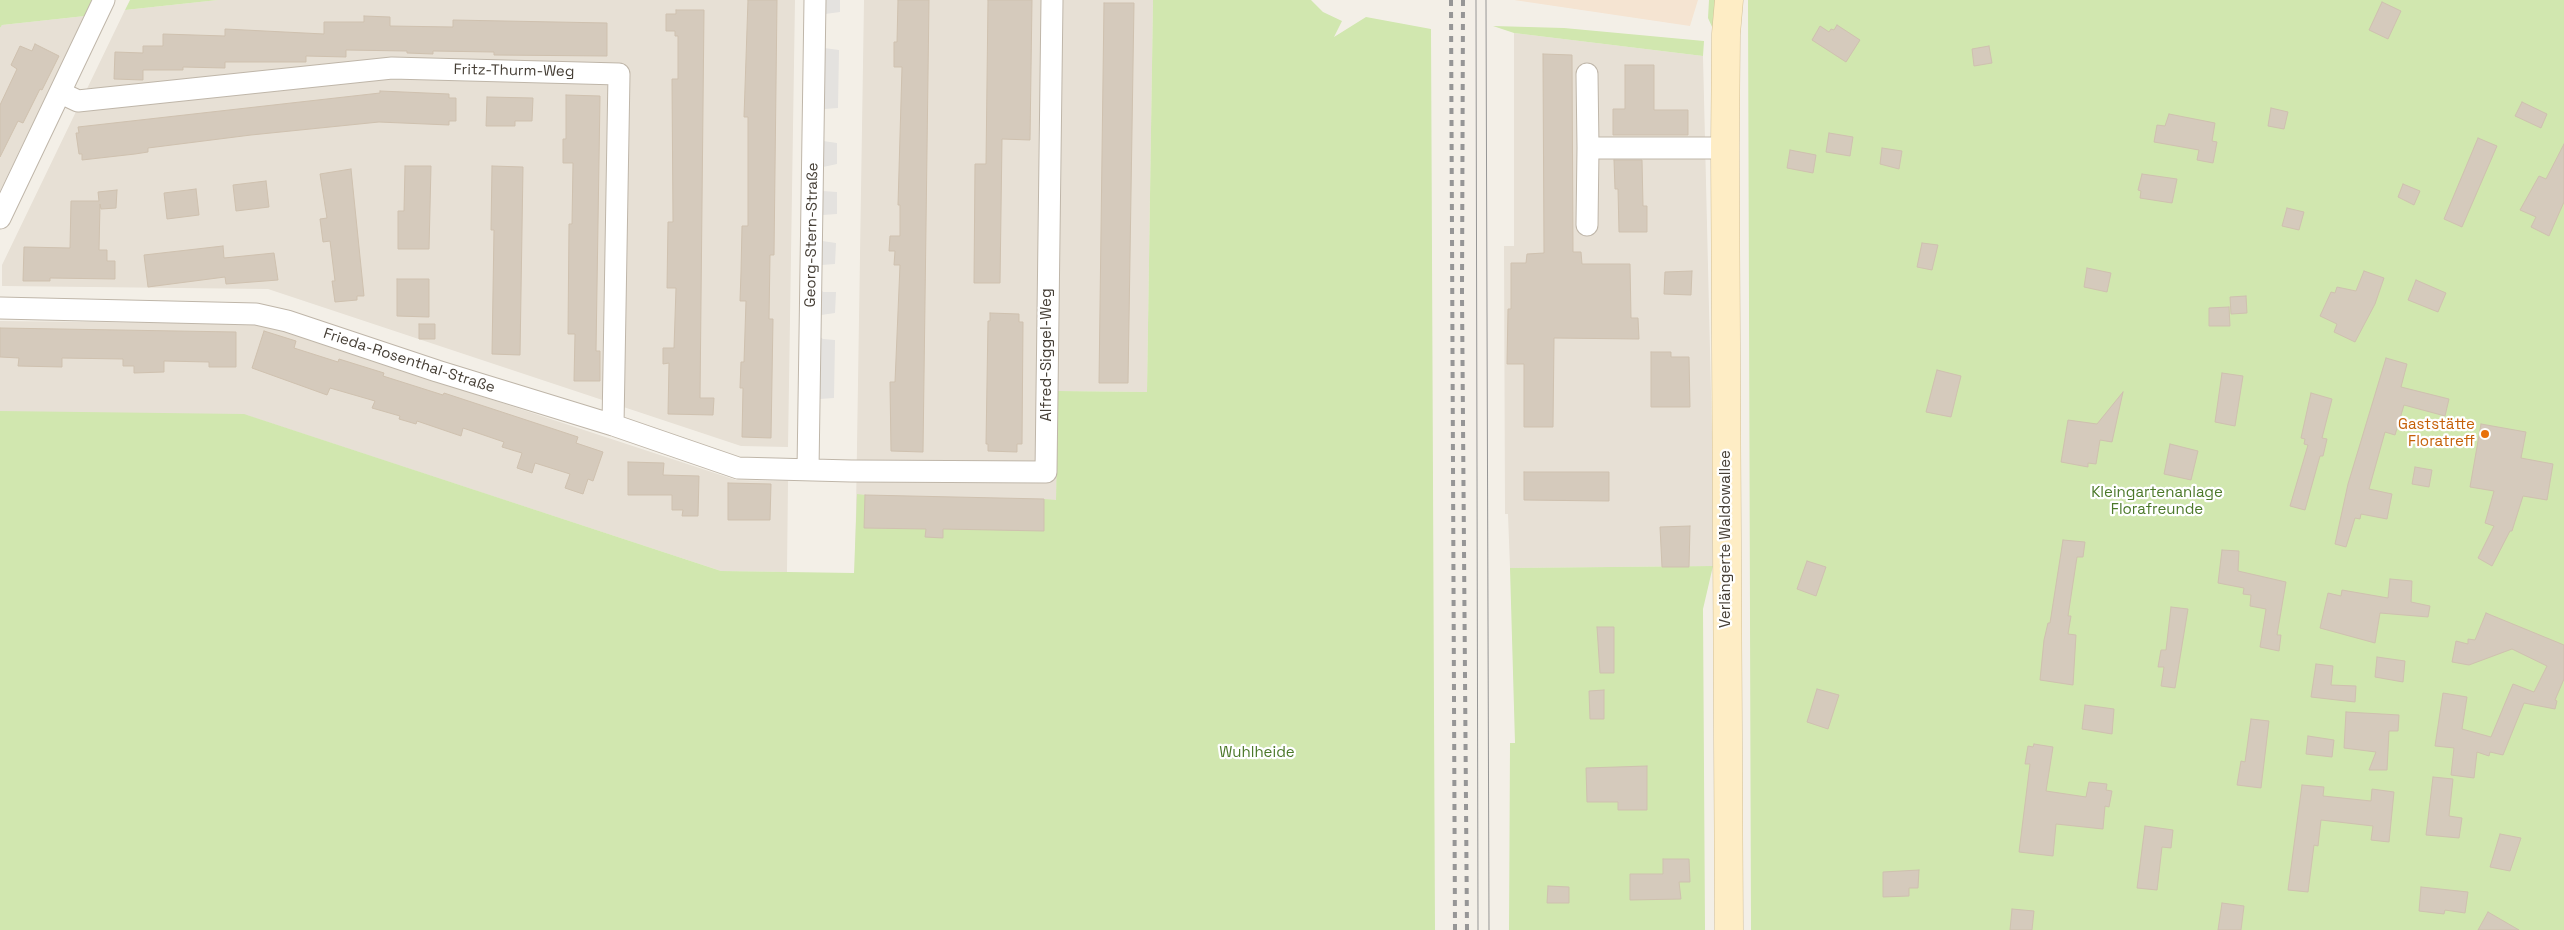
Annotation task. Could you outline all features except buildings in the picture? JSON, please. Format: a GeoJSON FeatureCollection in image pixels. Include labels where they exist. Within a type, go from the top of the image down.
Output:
{"type":"FeatureCollection","features":[{"type":"Feature","properties":{"kind":"street"},"geometry":{"type":"LineString","coordinates":[[0,218],[104,0]]}},
{"type":"Feature","properties":{"kind":"street","name":"Georg-Stern-Straße"},"geometry":{"type":"LineString","coordinates":[[808,470],[815,0]]}},
{"type":"Feature","properties":{"kind":"street","name":"Alfred-Siggel-Weg"},"geometry":{"type":"LineString","coordinates":[[808,470],[1046,472],[1052,0]]}},
{"type":"Feature","properties":{"kind":"street","name":"Verlängerte Waldowallee"},"geometry":{"type":"LineString","coordinates":[[1729,0],[1726,34],[1725,148],[1729,930]]}},
{"type":"Feature","properties":{"kind":"street","name":"Fritz-Thurm-Weg"},"geometry":{"type":"LineString","coordinates":[[61,92],[78,101],[392,68],[619,74],[613,425]]}},
{"type":"Feature","properties":{"kind":"street"},"geometry":{"type":"LineString","coordinates":[[1587,225],[1588,74]]}},
{"type":"Feature","properties":{"kind":"street"},"geometry":{"type":"LineString","coordinates":[[1588,148],[1725,148]]}},
{"type":"Feature","properties":{"kind":"street","name":"Frieda-Rosenthal-Straße"},"geometry":{"type":"LineString","coordinates":[[0,308],[256,314],[287,321],[437,371],[613,425],[738,468],[808,470]]}},
{"type":"Feature","properties":{"kind":"shaded area"},"geometry":{"type":"Polygon","coordinates":[[[218,0],[795,0],[788,447],[741,446],[268,289],[2,286],[2,265],[125,10],[218,0]]]}},
{"type":"Feature","properties":{"kind":"shaded area"},"geometry":{"type":"Polygon","coordinates":[[[825,0],[840,0],[840,12],[825,14],[825,0]]]}},
{"type":"Feature","properties":{"kind":"shaded area"},"geometry":{"type":"Polygon","coordinates":[[[864,0],[1153,0],[1147,392],[1058,391],[1055,576],[855,573],[864,0]]]}},
{"type":"Feature","properties":{"kind":"shaded area"},"geometry":{"type":"Polygon","coordinates":[[[1514,0],[1698,0],[1690,26],[1514,0]]]}},
{"type":"Feature","properties":{"kind":"shaded area"},"geometry":{"type":"Polygon","coordinates":[[[85,16],[0,191],[0,28],[2,25],[85,16]]]}},
{"type":"Feature","properties":{"kind":"shaded area"},"geometry":{"type":"Polygon","coordinates":[[[1514,33],[1703,56],[1715,561],[1713,566],[1510,568],[1508,514],[1505,514],[1504,246],[1514,246],[1514,33]]]}},
{"type":"Feature","properties":{"kind":"shaded area"},"geometry":{"type":"Polygon","coordinates":[[[824,48],[839,50],[838,108],[824,109],[824,48]]]}},
{"type":"Feature","properties":{"kind":"shaded area"},"geometry":{"type":"Polygon","coordinates":[[[823,141],[837,143],[837,164],[823,167],[823,141]]]}},
{"type":"Feature","properties":{"kind":"shaded area"},"geometry":{"type":"Polygon","coordinates":[[[822,191],[837,192],[837,214],[822,215],[822,191]]]}},
{"type":"Feature","properties":{"kind":"shaded area"},"geometry":{"type":"Polygon","coordinates":[[[822,241],[836,243],[835,264],[821,265],[822,241]]]}},
{"type":"Feature","properties":{"kind":"shaded area"},"geometry":{"type":"Polygon","coordinates":[[[821,289],[823,292],[836,292],[835,313],[821,315],[821,289]]]}},
{"type":"Feature","properties":{"kind":"shaded area"},"geometry":{"type":"Polygon","coordinates":[[[0,321],[262,324],[736,480],[788,481],[787,572],[721,571],[246,415],[0,412],[0,321]]]}},
{"type":"Feature","properties":{"kind":"shaded area"},"geometry":{"type":"Polygon","coordinates":[[[820,337],[835,340],[834,398],[819,399],[820,337]]]}},
{"type":"Feature","properties":{"kind":"green space"},"geometry":{"type":"Polygon","coordinates":[[[0,0],[92,0],[85,16],[2,25],[0,28],[0,0]]]}},
{"type":"Feature","properties":{"kind":"green space"},"geometry":{"type":"Polygon","coordinates":[[[130,0],[218,0],[125,10],[130,0]]]}},
{"type":"Feature","properties":{"kind":"green space","name":"Wuhlheide"},"geometry":{"type":"Polygon","coordinates":[[[1153,0],[1311,0],[1323,12],[1342,21],[1334,37],[1366,17],[1431,29],[1435,930],[0,930],[0,411],[244,414],[721,571],[854,573],[857,494],[865,495],[865,528],[921,529],[922,497],[1044,530],[1044,499],[1056,500],[1058,391],[1147,392],[1153,0]]]}},
{"type":"Feature","properties":{"kind":"green space"},"geometry":{"type":"Polygon","coordinates":[[[1709,0],[1720,0],[1718,29],[1713,29],[1708,18],[1709,0]]]}},
{"type":"Feature","properties":{"kind":"green space","name":"Kleingartenanlage Florafreunde"},"geometry":{"type":"Polygon","coordinates":[[[1748,0],[2564,0],[2564,930],[1751,930],[1748,0]]]}},
{"type":"Feature","properties":{"kind":"green space"},"geometry":{"type":"Polygon","coordinates":[[[1493,26],[1564,28],[1704,41],[1703,56],[1514,33],[1493,26]]]}},
{"type":"Feature","properties":{"kind":"green space"},"geometry":{"type":"Polygon","coordinates":[[[1713,566],[1703,609],[1705,930],[1509,930],[1510,743],[1515,743],[1510,568],[1713,566]]]}},
{"type":"Feature","properties":{"kind":"tram line"},"geometry":{"type":"LineString","coordinates":[[1476,0],[1478,930]]}},
{"type":"Feature","properties":{"kind":"tram line"},"geometry":{"type":"LineString","coordinates":[[1486,0],[1489,930]]}},
{"type":"Feature","properties":{"kind":"railway"},"geometry":{"type":"LineString","coordinates":[[1451,0],[1455,930]]}},
{"type":"Feature","properties":{"kind":"railway"},"geometry":{"type":"LineString","coordinates":[[1463,0],[1462,295],[1467,930]]}},
{"type":"Feature","properties":{"kind":"place","name":"Gaststätte Floratreff"},"geometry":{"type":"Point","coordinates":[2485,434]}}]}
